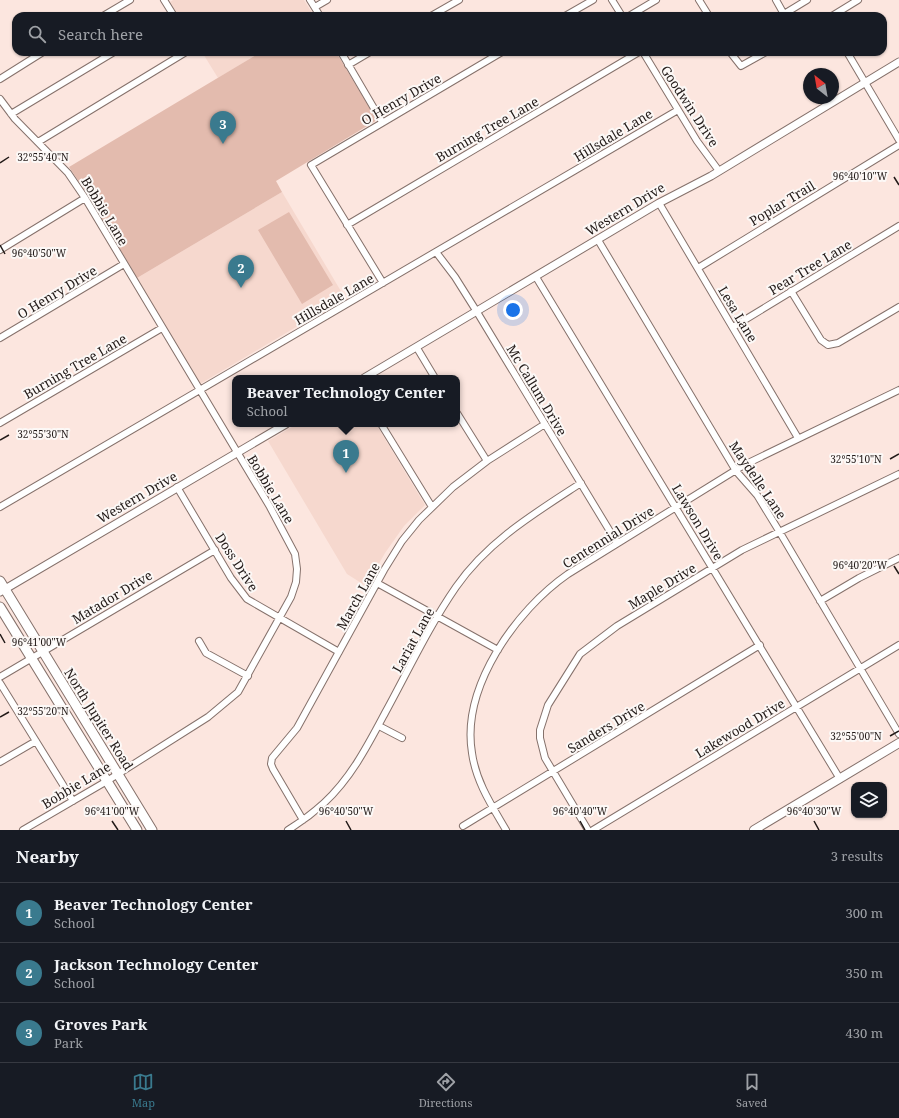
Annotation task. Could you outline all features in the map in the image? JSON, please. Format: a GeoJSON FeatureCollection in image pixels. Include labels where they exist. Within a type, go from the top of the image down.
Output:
{"type":"FeatureCollection","features":[{"type":"Feature","properties":{"kind":"main road","name":"North Jupiter Road"},"geometry":{"type":"LineString","coordinates":[[0,580],[2,591],[42,652],[152,830]]}},
{"type":"Feature","properties":{"kind":"main road","name":"North Jupiter Road"},"geometry":{"type":"LineString","coordinates":[[0,607],[137,830]]}},
{"type":"Feature","properties":{"kind":"main road"},"geometry":{"type":"LineString","coordinates":[[754,830],[899,743]]}},
{"type":"Feature","properties":{"kind":"street"},"geometry":{"type":"LineString","coordinates":[[110,12],[130,0]]}},
{"type":"Feature","properties":{"kind":"street"},"geometry":{"type":"LineString","coordinates":[[164,0],[172,12]]}},
{"type":"Feature","properties":{"kind":"street"},"geometry":{"type":"LineString","coordinates":[[310,0],[318,12]]}},
{"type":"Feature","properties":{"kind":"street"},"geometry":{"type":"LineString","coordinates":[[315,7],[327,0]]}},
{"type":"Feature","properties":{"kind":"street"},"geometry":{"type":"LineString","coordinates":[[438,12],[459,0]]}},
{"type":"Feature","properties":{"kind":"street"},"geometry":{"type":"LineString","coordinates":[[572,12],[593,0]]}},
{"type":"Feature","properties":{"kind":"street"},"geometry":{"type":"LineString","coordinates":[[612,0],[620,12]]}},
{"type":"Feature","properties":{"kind":"street"},"geometry":{"type":"LineString","coordinates":[[699,0],[706,12]]}},
{"type":"Feature","properties":{"kind":"street"},"geometry":{"type":"LineString","coordinates":[[776,0],[783,12]]}},
{"type":"Feature","properties":{"kind":"street"},"geometry":{"type":"LineString","coordinates":[[789,12],[807,0]]}},
{"type":"Feature","properties":{"kind":"street"},"geometry":{"type":"LineString","coordinates":[[838,12],[858,0]]}},
{"type":"Feature","properties":{"kind":"street"},"geometry":{"type":"LineString","coordinates":[[636,12],[654,1]]}},
{"type":"Feature","properties":{"kind":"street"},"geometry":{"type":"LineString","coordinates":[[0,79],[37,56]]}},
{"type":"Feature","properties":{"kind":"street"},"geometry":{"type":"LineString","coordinates":[[11,114],[107,56]]}},
{"type":"Feature","properties":{"kind":"street"},"geometry":{"type":"LineString","coordinates":[[38,142],[179,56]]}},
{"type":"Feature","properties":{"kind":"street"},"geometry":{"type":"LineString","coordinates":[[343,56],[382,122]]}},
{"type":"Feature","properties":{"kind":"street"},"geometry":{"type":"LineString","coordinates":[[348,65],[363,56]]}},
{"type":"Feature","properties":{"kind":"street","name":"O Henry Drive"},"geometry":{"type":"LineString","coordinates":[[347,224],[311,165],[495,56]]}},
{"type":"Feature","properties":{"kind":"street","name":"Burning Tree Lane"},"geometry":{"type":"LineString","coordinates":[[347,224],[633,56]]}},
{"type":"Feature","properties":{"kind":"street","name":"Goodwin Drive"},"geometry":{"type":"LineString","coordinates":[[645,56],[697,141],[719,171]]}},
{"type":"Feature","properties":{"kind":"street"},"geometry":{"type":"LineString","coordinates":[[733,56],[741,66],[759,56]]}},
{"type":"Feature","properties":{"kind":"street"},"geometry":{"type":"LineString","coordinates":[[849,56],[899,140]]}},
{"type":"Feature","properties":{"kind":"street","name":"Western Drive"},"geometry":{"type":"LineString","coordinates":[[369,375],[659,203],[719,171],[899,62]]}},
{"type":"Feature","properties":{"kind":"street","name":"Bobbie Lane"},"geometry":{"type":"LineString","coordinates":[[0,99],[11,114],[68,173],[85,198],[270,507],[295,554],[297,569],[296,582],[291,597],[238,692],[221,708],[107,781],[23,830]]}},
{"type":"Feature","properties":{"kind":"street","name":"Hillsdale Lane"},"geometry":{"type":"LineString","coordinates":[[0,506],[678,110]]}},
{"type":"Feature","properties":{"kind":"street","name":"Poplar Trail"},"geometry":{"type":"LineString","coordinates":[[698,268],[899,144]]}},
{"type":"Feature","properties":{"kind":"street"},"geometry":{"type":"LineString","coordinates":[[0,250],[85,198]]}},
{"type":"Feature","properties":{"kind":"street","name":"Lesa Lane"},"geometry":{"type":"LineString","coordinates":[[659,203],[798,438]]}},
{"type":"Feature","properties":{"kind":"street"},"geometry":{"type":"LineString","coordinates":[[347,224],[382,284]]}},
{"type":"Feature","properties":{"kind":"street","name":"Pear Tree Lane"},"geometry":{"type":"LineString","coordinates":[[733,327],[899,226]]}},
{"type":"Feature","properties":{"kind":"street","name":"Maydelle Lane"},"geometry":{"type":"LineString","coordinates":[[598,240],[736,471],[757,496],[779,532],[899,734]]}},
{"type":"Feature","properties":{"kind":"street","name":"Mc Callum Drive"},"geometry":{"type":"LineString","coordinates":[[436,252],[477,312],[617,543]]}},
{"type":"Feature","properties":{"kind":"street","name":"O Henry Drive"},"geometry":{"type":"LineString","coordinates":[[0,338],[124,264]]}},
{"type":"Feature","properties":{"kind":"street","name":"Lawson Drive"},"geometry":{"type":"LineString","coordinates":[[536,277],[798,706],[840,779]]}},
{"type":"Feature","properties":{"kind":"street"},"geometry":{"type":"LineString","coordinates":[[791,291],[821,340],[828,345],[838,343],[899,307]]}},
{"type":"Feature","properties":{"kind":"street","name":"Burning Tree Lane"},"geometry":{"type":"LineString","coordinates":[[0,423],[162,328]]}},
{"type":"Feature","properties":{"kind":"street"},"geometry":{"type":"LineString","coordinates":[[417,348],[433,375]]}},
{"type":"Feature","properties":{"kind":"street","name":"Centennial Drive"},"geometry":{"type":"LineString","coordinates":[[506,830],[481,786],[472,754],[470,736],[475,702],[483,680],[498,650],[513,626],[541,594],[568,574],[617,543],[677,508],[760,456],[899,390]]}},
{"type":"Feature","properties":{"kind":"street"},"geometry":{"type":"LineString","coordinates":[[460,418],[487,461]]}},
{"type":"Feature","properties":{"kind":"street","name":"March Lane"},"geometry":{"type":"LineString","coordinates":[[303,820],[271,764],[276,752],[297,728],[377,583],[402,541],[432,507],[453,487],[487,461],[545,424]]}},
{"type":"Feature","properties":{"kind":"street","name":"Western Drive"},"geometry":{"type":"LineString","coordinates":[[2,591],[281,427]]}},
{"type":"Feature","properties":{"kind":"street"},"geometry":{"type":"LineString","coordinates":[[383,427],[432,507]]}},
{"type":"Feature","properties":{"kind":"street","name":"Maple Drive"},"geometry":{"type":"LineString","coordinates":[[588,830],[545,758],[540,730],[548,705],[580,654],[617,626],[713,567],[779,532],[899,474]]}},
{"type":"Feature","properties":{"kind":"street","name":"Lariat Lane"},"geometry":{"type":"LineString","coordinates":[[288,830],[325,803],[340,786],[368,745],[456,587],[492,546],[519,523],[581,483]]}},
{"type":"Feature","properties":{"kind":"street","name":"Doss Drive"},"geometry":{"type":"LineString","coordinates":[[177,487],[231,578],[247,599],[339,652]]}},
{"type":"Feature","properties":{"kind":"street","name":"Matador Drive"},"geometry":{"type":"LineString","coordinates":[[0,676],[215,550]]}},
{"type":"Feature","properties":{"kind":"street"},"geometry":{"type":"LineString","coordinates":[[820,601],[859,578],[899,558]]}},
{"type":"Feature","properties":{"kind":"street"},"geometry":{"type":"LineString","coordinates":[[377,583],[498,650]]}},
{"type":"Feature","properties":{"kind":"street"},"geometry":{"type":"LineString","coordinates":[[198,641],[206,652],[248,676]]}},
{"type":"Feature","properties":{"kind":"street","name":"Sanders Drive"},"geometry":{"type":"LineString","coordinates":[[463,826],[760,645]]}},
{"type":"Feature","properties":{"kind":"street","name":"Lakewood Drive"},"geometry":{"type":"LineString","coordinates":[[593,830],[899,645]]}},
{"type":"Feature","properties":{"kind":"street"},"geometry":{"type":"LineString","coordinates":[[0,682],[72,801]]}},
{"type":"Feature","properties":{"kind":"street"},"geometry":{"type":"LineString","coordinates":[[378,726],[402,738]]}},
{"type":"Feature","properties":{"kind":"street"},"geometry":{"type":"LineString","coordinates":[[0,762],[36,741]]}},
{"type":"Feature","properties":{"kind":"shaded area"},"geometry":{"type":"Polygon","coordinates":[[[173,0],[304,0],[312,12],[176,12],[170,2],[173,0]]]}},
{"type":"Feature","properties":{"kind":"shaded area"},"geometry":{"type":"Polygon","coordinates":[[[204,56],[254,56],[218,78],[204,56]]]}},
{"type":"Feature","properties":{"kind":"shaded area"},"geometry":{"type":"Polygon","coordinates":[[[254,56],[338,56],[377,120],[276,181],[282,192],[137,278],[88,195],[69,167],[254,56]]]}},
{"type":"Feature","properties":{"kind":"shaded area"},"geometry":{"type":"Polygon","coordinates":[[[282,192],[345,298],[200,384],[137,278],[282,192]]]}},
{"type":"Feature","properties":{"kind":"shaded area"},"geometry":{"type":"Polygon","coordinates":[[[289,212],[333,285],[302,304],[258,230],[289,212]]]}},
{"type":"Feature","properties":{"kind":"shaded area"},"geometry":{"type":"Polygon","coordinates":[[[292,427],[378,427],[425,505],[404,526],[385,553],[366,586],[347,574],[268,441],[292,427]]]}},
{"type":"Feature","properties":{"kind":"place","name":"Groves Park"},"geometry":{"type":"Point","coordinates":[223,144]}},
{"type":"Feature","properties":{"kind":"place","name":"Jackson Technology Center"},"geometry":{"type":"Point","coordinates":[241,288]}},
{"type":"Feature","properties":{"kind":"place","name":"Beaver Technology Center"},"geometry":{"type":"Point","coordinates":[346,473]}}]}
